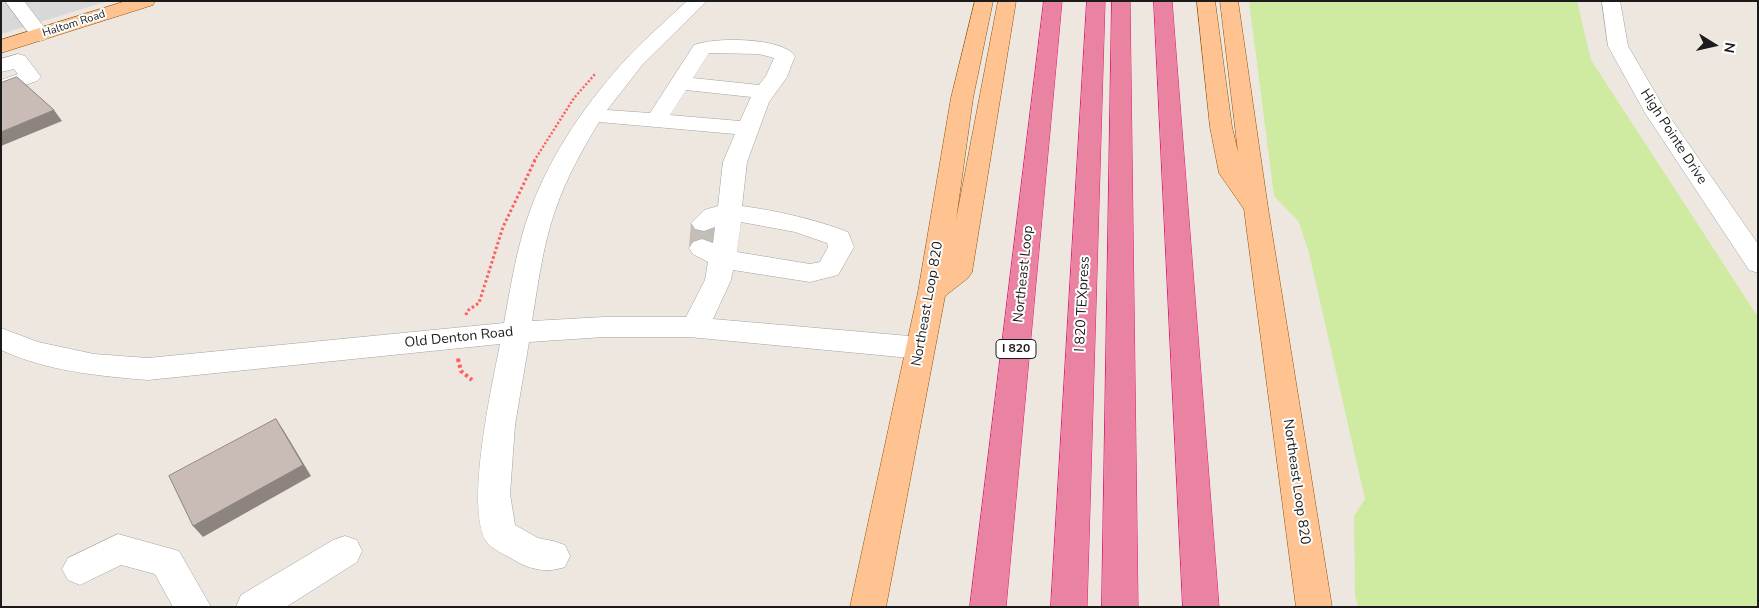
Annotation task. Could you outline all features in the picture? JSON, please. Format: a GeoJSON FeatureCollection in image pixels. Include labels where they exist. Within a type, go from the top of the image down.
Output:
{"type":"FeatureCollection","features":[{"type":"Feature","properties":{"kind":"highway","name":"Northeast Loop"},"geometry":{"type":"LineString","coordinates":[[988,607],[1053,1]]}},
{"type":"Feature","properties":{"kind":"highway","name":"I 820 TEXpress"},"geometry":{"type":"LineString","coordinates":[[1069,607],[1096,1]]}},
{"type":"Feature","properties":{"kind":"highway"},"geometry":{"type":"LineString","coordinates":[[1120,607],[1121,1]]}},
{"type":"Feature","properties":{"kind":"highway"},"geometry":{"type":"LineString","coordinates":[[1163,1],[1201,607]]}},
{"type":"Feature","properties":{"kind":"main road","name":"Haltom Road"},"geometry":{"type":"LineString","coordinates":[[1,47],[146,1]]}},
{"type":"Feature","properties":{"kind":"main road","name":"Northeast Loop 820"},"geometry":{"type":"LineString","coordinates":[[868,607],[932,292],[962,98],[984,1]]}},
{"type":"Feature","properties":{"kind":"main road"},"geometry":{"type":"LineString","coordinates":[[932,292],[959,272],[1007,1]]}},
{"type":"Feature","properties":{"kind":"main road"},"geometry":{"type":"LineString","coordinates":[[1206,1],[1221,127],[1231,173],[1256,208]]}},
{"type":"Feature","properties":{"kind":"main road","name":"Northeast Loop 820"},"geometry":{"type":"LineString","coordinates":[[1229,1],[1248,129],[1256,208],[1314,607]]}},
{"type":"Feature","properties":{"kind":"street"},"geometry":{"type":"LineString","coordinates":[[14,1],[40,35]]}},
{"type":"Feature","properties":{"kind":"street"},"geometry":{"type":"LineString","coordinates":[[553,556],[532,553],[499,533],[494,494],[500,425],[528,272],[543,209],[564,160],[592,115],[636,60],[698,1]]}},
{"type":"Feature","properties":{"kind":"street","name":"High Pointe Drive"},"geometry":{"type":"LineString","coordinates":[[1611,1],[1618,46],[1656,113],[1758,264]]}},
{"type":"Feature","properties":{"kind":"street"},"geometry":{"type":"LineString","coordinates":[[656,120],[701,48],[769,49],[782,53],[785,56],[776,77],[758,102],[735,162],[730,213],[710,243]]}},
{"type":"Feature","properties":{"kind":"street"},"geometry":{"type":"LineString","coordinates":[[1,87],[30,77],[10,63]]}},
{"type":"Feature","properties":{"kind":"street"},"geometry":{"type":"LineString","coordinates":[[679,83],[766,92]]}},
{"type":"Feature","properties":{"kind":"street"},"geometry":{"type":"LineString","coordinates":[[592,115],[748,128]]}},
{"type":"Feature","properties":{"kind":"street"},"geometry":{"type":"LineString","coordinates":[[694,328],[718,280],[710,243],[714,214],[730,213],[804,225],[839,238],[841,247],[829,269],[810,273],[710,243]]}},
{"type":"Feature","properties":{"kind":"street","name":"Old Denton Road"},"geometry":{"type":"LineString","coordinates":[[1,338],[32,352],[94,365],[148,368],[517,332],[604,327],[694,328],[920,348]]}},
{"type":"Feature","properties":{"kind":"street"},"geometry":{"type":"LineString","coordinates":[[80,569],[118,549],[167,562],[193,607]]}},
{"type":"Feature","properties":{"kind":"street"},"geometry":{"type":"LineString","coordinates":[[254,607],[345,551]]}},
{"type":"Feature","properties":{"kind":"path"},"geometry":{"type":"LineString","coordinates":[[457,363],[464,376],[472,380]]}},
{"type":"Feature","properties":{"kind":"shaded area"},"geometry":{"type":"Polygon","coordinates":[[[1,1],[108,1],[1,34],[1,1]]]}},
{"type":"Feature","properties":{"kind":"green space"},"geometry":{"type":"Polygon","coordinates":[[[1249,1],[1577,1],[1591,60],[1758,317],[1758,607],[1358,607],[1355,595],[1354,516],[1365,499],[1309,253],[1299,222],[1274,196],[1249,1]]]}},
{"type":"Feature","properties":{"kind":"building"},"geometry":{"type":"Polygon","coordinates":[[[17,77],[54,110],[1,132],[1,83],[17,77]]]}},
{"type":"Feature","properties":{"kind":"building"},"geometry":{"type":"Polygon","coordinates":[[[276,419],[303,465],[193,526],[169,476],[276,419]]]}},
{"type":"Feature","properties":{"kind":"tunnel"},"geometry":{"type":"LineString","coordinates":[[702,248],[704,223]]}}]}
